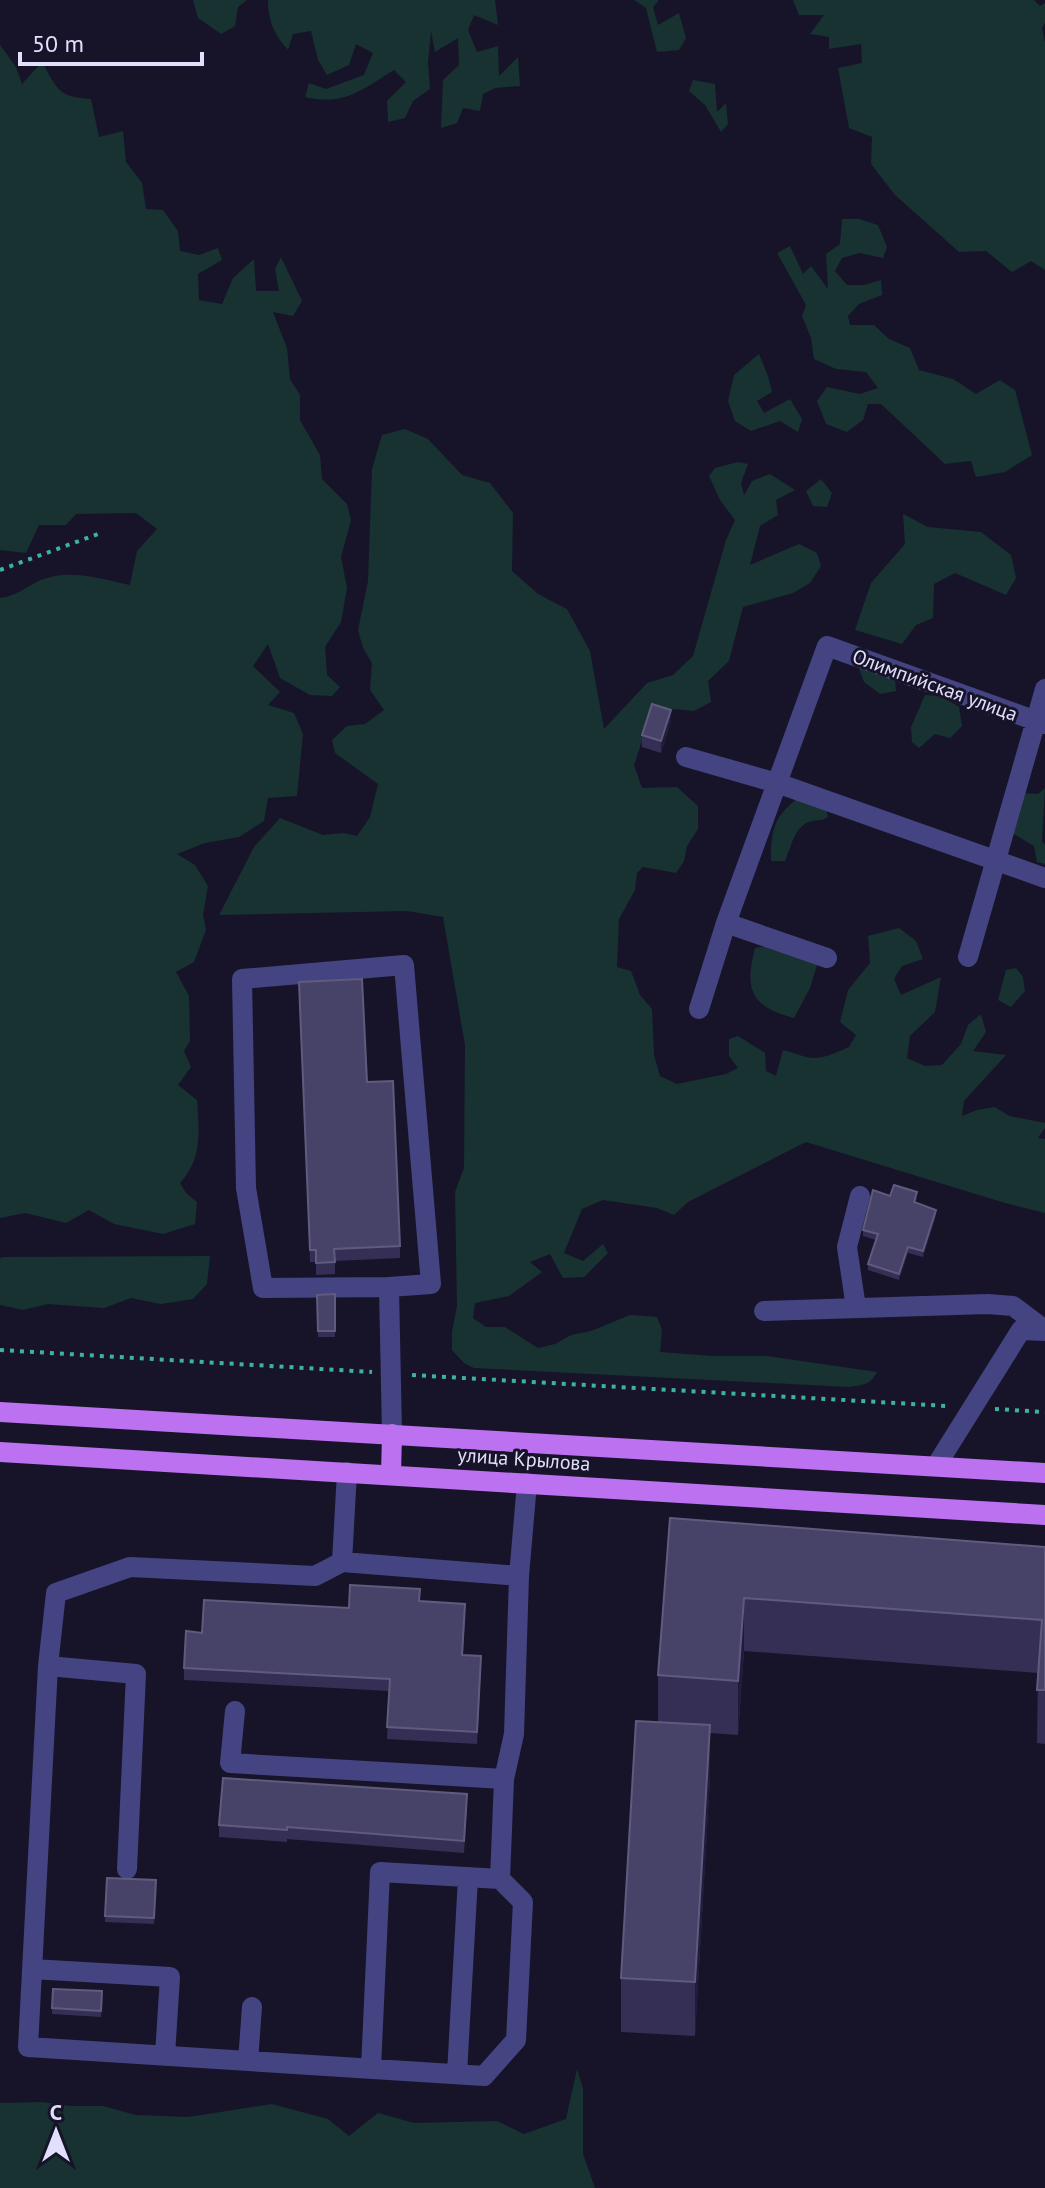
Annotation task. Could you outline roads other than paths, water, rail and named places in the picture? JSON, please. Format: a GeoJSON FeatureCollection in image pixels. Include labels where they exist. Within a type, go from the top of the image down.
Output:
{"type":"FeatureCollection","features":[{"type":"Feature","properties":{"kind":"main road","name":"улица Крылова"},"geometry":{"type":"LineString","coordinates":[[0,1412],[1045,1473]]}},
{"type":"Feature","properties":{"kind":"main road"},"geometry":{"type":"LineString","coordinates":[[391,1475],[392,1434]]}},
{"type":"Feature","properties":{"kind":"main road","name":"улица Крылова"},"geometry":{"type":"LineString","coordinates":[[0,1452],[1045,1515]]}},
{"type":"Feature","properties":{"kind":"street","name":"Олимпийская улица"},"geometry":{"type":"LineString","coordinates":[[699,1009],[726,923],[827,646],[1040,723]]}},
{"type":"Feature","properties":{"kind":"street"},"geometry":{"type":"LineString","coordinates":[[968,957],[994,861],[1040,723],[1045,689]]}},
{"type":"Feature","properties":{"kind":"street"},"geometry":{"type":"LineString","coordinates":[[686,757],[777,783],[1045,878]]}},
{"type":"Feature","properties":{"kind":"street"},"geometry":{"type":"LineString","coordinates":[[726,923],[827,958]]}},
{"type":"Feature","properties":{"kind":"street"},"geometry":{"type":"LineString","coordinates":[[404,965],[431,1284],[389,1287],[263,1288],[246,1188],[242,979],[404,965]]}},
{"type":"Feature","properties":{"kind":"street"},"geometry":{"type":"LineString","coordinates":[[856,1308],[847,1247],[860,1196]]}},
{"type":"Feature","properties":{"kind":"street"},"geometry":{"type":"LineString","coordinates":[[389,1287],[392,1434]]}},
{"type":"Feature","properties":{"kind":"street"},"geometry":{"type":"LineString","coordinates":[[764,1311],[988,1304],[1013,1306],[1045,1330]]}},
{"type":"Feature","properties":{"kind":"street"},"geometry":{"type":"LineString","coordinates":[[936,1466],[1021,1330],[1045,1330]]}},
{"type":"Feature","properties":{"kind":"street"},"geometry":{"type":"LineString","coordinates":[[342,1562],[347,1472]]}},
{"type":"Feature","properties":{"kind":"street"},"geometry":{"type":"LineString","coordinates":[[500,1879],[504,1779],[514,1734],[519,1576],[527,1483]]}},
{"type":"Feature","properties":{"kind":"street"},"geometry":{"type":"LineString","coordinates":[[371,2068],[380,1872],[500,1879],[523,1902],[516,2040],[484,2076],[28,2047],[48,1666],[56,1593],[130,1567],[315,1576],[342,1562],[519,1576]]}},
{"type":"Feature","properties":{"kind":"street"},"geometry":{"type":"LineString","coordinates":[[48,1666],[136,1674],[127,1869]]}},
{"type":"Feature","properties":{"kind":"street"},"geometry":{"type":"LineString","coordinates":[[235,1711],[230,1763],[504,1779]]}},
{"type":"Feature","properties":{"kind":"street"},"geometry":{"type":"LineString","coordinates":[[457,2074],[468,1878]]}},
{"type":"Feature","properties":{"kind":"street"},"geometry":{"type":"LineString","coordinates":[[32,1969],[170,1977],[165,2055]]}},
{"type":"Feature","properties":{"kind":"street"},"geometry":{"type":"LineString","coordinates":[[248,2061],[252,2007]]}}]}
